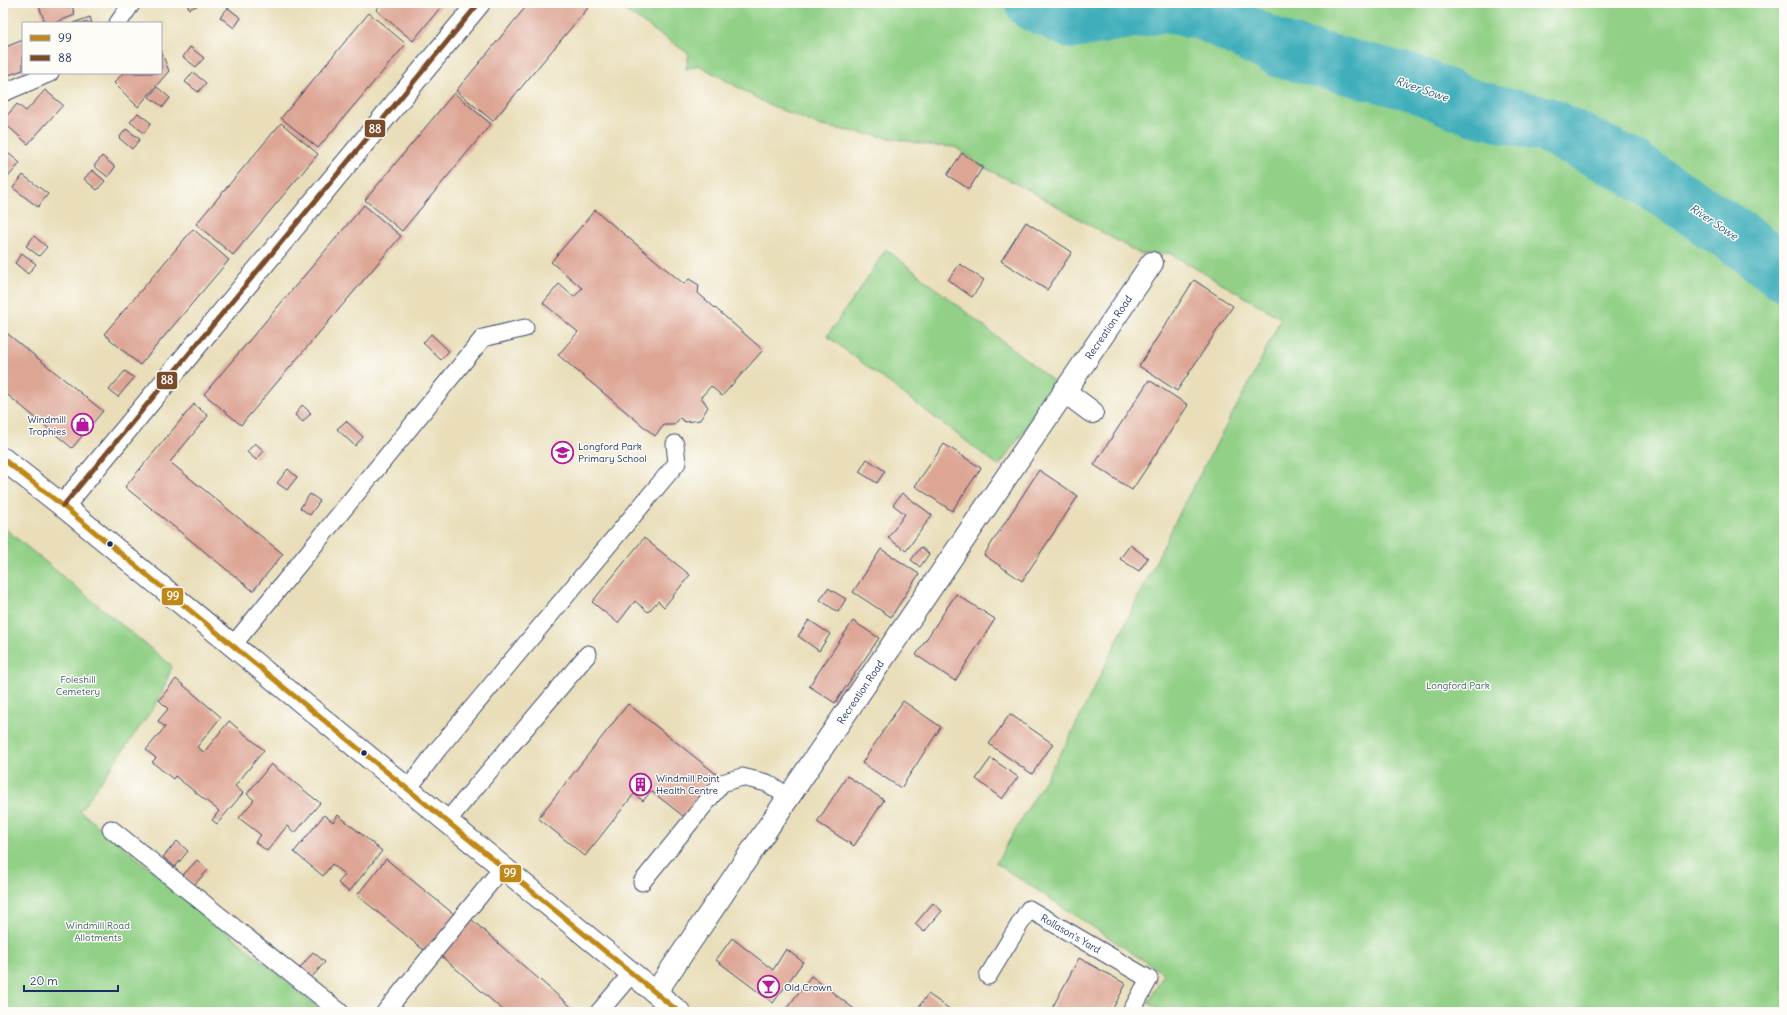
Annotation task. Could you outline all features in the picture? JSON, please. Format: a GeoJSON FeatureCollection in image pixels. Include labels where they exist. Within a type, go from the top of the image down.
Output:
{"type":"FeatureCollection","features":[{"type":"Feature","properties":{"kind":"street"},"geometry":{"type":"LineString","coordinates":[[63,506],[479,3]]}},
{"type":"Feature","properties":{"kind":"street","name":"Recreation Road"},"geometry":{"type":"LineString","coordinates":[[656,992],[1152,263]]}},
{"type":"Feature","properties":{"kind":"street"},"geometry":{"type":"LineString","coordinates":[[1064,391],[1092,412]]}},
{"type":"Feature","properties":{"kind":"street"},"geometry":{"type":"LineString","coordinates":[[4,462],[63,506],[679,1012]]}},
{"type":"Feature","properties":{"kind":"lane"},"geometry":{"type":"LineString","coordinates":[[119,22],[132,3]]}},
{"type":"Feature","properties":{"kind":"lane"},"geometry":{"type":"LineString","coordinates":[[3,93],[48,74]]}},
{"type":"Feature","properties":{"kind":"lane"},"geometry":{"type":"LineString","coordinates":[[233,645],[483,338],[525,328]]}},
{"type":"Feature","properties":{"kind":"lane"},"geometry":{"type":"LineString","coordinates":[[408,789],[438,749],[677,463],[675,444]]}},
{"type":"Feature","properties":{"kind":"lane"},"geometry":{"type":"LineString","coordinates":[[447,821],[588,654]]}},
{"type":"Feature","properties":{"kind":"lane"},"geometry":{"type":"LineString","coordinates":[[642,882],[722,783],[742,777],[767,783],[789,797]]}},
{"type":"Feature","properties":{"kind":"lane"},"geometry":{"type":"LineString","coordinates":[[111,829],[340,1012]]}},
{"type":"Feature","properties":{"kind":"lane"},"geometry":{"type":"LineString","coordinates":[[385,1012],[503,867]]}},
{"type":"Feature","properties":{"kind":"lane","name":"Rollason's Yard"},"geometry":{"type":"LineString","coordinates":[[988,976],[1028,909],[1148,979],[1131,1012]]}},
{"type":"Feature","properties":{"kind":"lane"},"geometry":{"type":"LineString","coordinates":[[599,1012],[632,973]]}},
{"type":"Feature","properties":{"kind":"green space","name":"Longford Park"},"geometry":{"type":"Polygon","coordinates":[[[614,3],[1784,3],[1784,1012],[1164,1012],[1148,1003],[1164,974],[996,863],[1070,737],[1184,504],[1255,372],[1281,318],[1169,253],[1140,254],[1025,188],[983,167],[955,147],[936,146],[821,126],[767,104],[699,65],[686,69],[689,54],[614,3]]]}},
{"type":"Feature","properties":{"kind":"green space"},"geometry":{"type":"Polygon","coordinates":[[[886,249],[1057,384],[999,466],[827,336],[886,249]]]}},
{"type":"Feature","properties":{"kind":"green space"},"geometry":{"type":"Polygon","coordinates":[[[3,527],[172,666],[159,700],[80,811],[324,1012],[3,1012],[3,527]]]}},
{"type":"Feature","properties":{"kind":"building"},"geometry":{"type":"Polygon","coordinates":[[[38,3],[71,3],[75,15],[57,22],[45,22],[38,3]]]}},
{"type":"Feature","properties":{"kind":"building"},"geometry":{"type":"Polygon","coordinates":[[[187,3],[204,3],[189,9],[187,3]]]}},
{"type":"Feature","properties":{"kind":"building"},"geometry":{"type":"Polygon","coordinates":[[[382,3],[444,3],[413,41],[376,10],[382,3]]]}},
{"type":"Feature","properties":{"kind":"building"},"geometry":{"type":"Polygon","coordinates":[[[529,3],[592,3],[493,121],[456,91],[529,3]]]}},
{"type":"Feature","properties":{"kind":"building"},"geometry":{"type":"Polygon","coordinates":[[[228,8],[241,18],[234,28],[220,17],[228,8]]]}},
{"type":"Feature","properties":{"kind":"building"},"geometry":{"type":"Polygon","coordinates":[[[369,13],[406,44],[318,148],[281,118],[369,13]]]}},
{"type":"Feature","properties":{"kind":"building"},"geometry":{"type":"Polygon","coordinates":[[[90,17],[92,22],[76,22],[90,17]]]}},
{"type":"Feature","properties":{"kind":"building"},"geometry":{"type":"Polygon","coordinates":[[[22,40],[22,70],[3,77],[3,48],[22,40]]]}},
{"type":"Feature","properties":{"kind":"building"},"geometry":{"type":"Polygon","coordinates":[[[190,47],[204,58],[196,67],[183,57],[190,47]]]}},
{"type":"Feature","properties":{"kind":"building"},"geometry":{"type":"Polygon","coordinates":[[[162,54],[169,71],[138,107],[114,83],[122,74],[162,74],[162,54]]]}},
{"type":"Feature","properties":{"kind":"building"},"geometry":{"type":"Polygon","coordinates":[[[193,72],[206,83],[198,92],[185,82],[193,72]]]}},
{"type":"Feature","properties":{"kind":"building"},"geometry":{"type":"Polygon","coordinates":[[[157,87],[170,98],[163,107],[149,97],[157,87]]]}},
{"type":"Feature","properties":{"kind":"building"},"geometry":{"type":"Polygon","coordinates":[[[45,90],[63,105],[28,144],[3,122],[3,120],[17,104],[26,111],[45,90]]]}},
{"type":"Feature","properties":{"kind":"building"},"geometry":{"type":"Polygon","coordinates":[[[454,93],[491,124],[402,231],[365,200],[454,93]]]}},
{"type":"Feature","properties":{"kind":"building"},"geometry":{"type":"Polygon","coordinates":[[[138,113],[151,123],[144,133],[130,122],[138,113]]]}},
{"type":"Feature","properties":{"kind":"building"},"geometry":{"type":"Polygon","coordinates":[[[281,123],[318,154],[233,255],[196,224],[281,123]]]}},
{"type":"Feature","properties":{"kind":"building"},"geometry":{"type":"Polygon","coordinates":[[[126,129],[140,139],[132,149],[119,138],[126,129]]]}},
{"type":"Feature","properties":{"kind":"building"},"geometry":{"type":"Polygon","coordinates":[[[3,149],[20,163],[3,183],[3,149]]]}},
{"type":"Feature","properties":{"kind":"building"},"geometry":{"type":"Polygon","coordinates":[[[962,153],[983,167],[969,189],[947,175],[962,153]]]}},
{"type":"Feature","properties":{"kind":"building"},"geometry":{"type":"Polygon","coordinates":[[[102,156],[115,167],[108,177],[94,166],[102,156]]]}},
{"type":"Feature","properties":{"kind":"building"},"geometry":{"type":"Polygon","coordinates":[[[92,170],[105,181],[97,190],[84,179],[92,170]]]}},
{"type":"Feature","properties":{"kind":"building"},"geometry":{"type":"Polygon","coordinates":[[[23,175],[48,194],[38,207],[13,188],[23,175]]]}},
{"type":"Feature","properties":{"kind":"building"},"geometry":{"type":"Polygon","coordinates":[[[364,205],[401,236],[241,425],[204,394],[364,205]]]}},
{"type":"Feature","properties":{"kind":"building"},"geometry":{"type":"Polygon","coordinates":[[[595,210],[684,284],[689,279],[699,285],[698,293],[763,350],[722,396],[711,386],[701,397],[708,407],[700,420],[685,422],[680,418],[674,425],[664,425],[655,436],[558,355],[578,332],[543,303],[559,284],[574,297],[582,288],[551,262],[595,210]]]}},
{"type":"Feature","properties":{"kind":"building"},"geometry":{"type":"Polygon","coordinates":[[[1026,222],[1072,252],[1047,290],[1001,261],[1026,222]]]}},
{"type":"Feature","properties":{"kind":"building"},"geometry":{"type":"Polygon","coordinates":[[[193,229],[229,260],[140,365],[104,334],[193,229]]]}},
{"type":"Feature","properties":{"kind":"building"},"geometry":{"type":"Polygon","coordinates":[[[34,236],[47,247],[39,256],[26,246],[34,236]]]}},
{"type":"Feature","properties":{"kind":"building"},"geometry":{"type":"Polygon","coordinates":[[[22,253],[36,264],[28,274],[15,263],[22,253]]]}},
{"type":"Feature","properties":{"kind":"building"},"geometry":{"type":"Polygon","coordinates":[[[960,264],[984,280],[972,297],[948,280],[960,264]]]}},
{"type":"Feature","properties":{"kind":"building"},"geometry":{"type":"Polygon","coordinates":[[[1194,280],[1233,306],[1177,391],[1139,366],[1194,280]]]}},
{"type":"Feature","properties":{"kind":"building"},"geometry":{"type":"Polygon","coordinates":[[[3,330],[103,411],[72,448],[3,391],[3,330]]]}},
{"type":"Feature","properties":{"kind":"building"},"geometry":{"type":"Polygon","coordinates":[[[431,334],[449,351],[441,360],[423,343],[431,334]]]}},
{"type":"Feature","properties":{"kind":"building"},"geometry":{"type":"Polygon","coordinates":[[[125,371],[134,378],[118,397],[109,390],[125,371]]]}},
{"type":"Feature","properties":{"kind":"building"},"geometry":{"type":"Polygon","coordinates":[[[1149,380],[1188,405],[1132,490],[1094,465],[1149,380]]]}},
{"type":"Feature","properties":{"kind":"building"},"geometry":{"type":"Polygon","coordinates":[[[194,404],[208,416],[170,462],[283,554],[253,591],[125,487],[194,404]]]}},
{"type":"Feature","properties":{"kind":"building"},"geometry":{"type":"Polygon","coordinates":[[[302,405],[311,413],[303,422],[295,415],[302,405]]]}},
{"type":"Feature","properties":{"kind":"building"},"geometry":{"type":"Polygon","coordinates":[[[346,421],[363,437],[355,446],[337,429],[346,421]]]}},
{"type":"Feature","properties":{"kind":"building"},"geometry":{"type":"Polygon","coordinates":[[[255,443],[264,451],[256,460],[247,452],[255,443]]]}},
{"type":"Feature","properties":{"kind":"building"},"geometry":{"type":"Polygon","coordinates":[[[944,444],[981,468],[952,511],[915,486],[944,444]]]}},
{"type":"Feature","properties":{"kind":"building"},"geometry":{"type":"Polygon","coordinates":[[[867,459],[885,471],[877,483],[859,472],[867,459]]]}},
{"type":"Feature","properties":{"kind":"building"},"geometry":{"type":"Polygon","coordinates":[[[288,469],[297,477],[287,490],[277,483],[288,469]]]}},
{"type":"Feature","properties":{"kind":"building"},"geometry":{"type":"Polygon","coordinates":[[[1039,470],[1078,496],[1022,581],[984,555],[1039,470]]]}},
{"type":"Feature","properties":{"kind":"building"},"geometry":{"type":"Polygon","coordinates":[[[902,493],[932,515],[906,551],[888,538],[905,514],[893,505],[902,493]]]}},
{"type":"Feature","properties":{"kind":"building"},"geometry":{"type":"Polygon","coordinates":[[[310,494],[320,501],[310,515],[300,508],[310,494]]]}},
{"type":"Feature","properties":{"kind":"building"},"geometry":{"type":"Polygon","coordinates":[[[644,538],[690,575],[664,607],[658,601],[648,612],[635,601],[618,623],[592,602],[644,538]]]}},
{"type":"Feature","properties":{"kind":"building"},"geometry":{"type":"Polygon","coordinates":[[[1130,545],[1148,558],[1139,571],[1120,559],[1130,545]]]}},
{"type":"Feature","properties":{"kind":"building"},"geometry":{"type":"Polygon","coordinates":[[[921,547],[929,554],[920,567],[911,560],[921,547]]]}},
{"type":"Feature","properties":{"kind":"building"},"geometry":{"type":"Polygon","coordinates":[[[881,549],[919,574],[891,617],[853,592],[881,549]]]}},
{"type":"Feature","properties":{"kind":"building"},"geometry":{"type":"Polygon","coordinates":[[[828,588],[846,599],[838,612],[820,600],[828,588]]]}},
{"type":"Feature","properties":{"kind":"building"},"geometry":{"type":"Polygon","coordinates":[[[956,594],[995,619],[955,681],[916,655],[956,594]]]}},
{"type":"Feature","properties":{"kind":"building"},"geometry":{"type":"Polygon","coordinates":[[[809,620],[830,634],[819,651],[798,636],[809,620]]]}},
{"type":"Feature","properties":{"kind":"building"},"geometry":{"type":"Polygon","coordinates":[[[853,621],[879,638],[835,703],[809,686],[853,621]]]}},
{"type":"Feature","properties":{"kind":"building"},"geometry":{"type":"Polygon","coordinates":[[[176,679],[221,717],[197,747],[204,752],[229,721],[264,750],[235,786],[243,793],[217,824],[212,820],[219,811],[175,776],[173,779],[152,762],[156,758],[146,750],[165,727],[158,721],[168,709],[159,700],[176,679]]]}},
{"type":"Feature","properties":{"kind":"building"},"geometry":{"type":"Polygon","coordinates":[[[903,701],[941,727],[901,788],[862,763],[903,701]]]}},
{"type":"Feature","properties":{"kind":"building","name":"Windmill Point Health Centre"},"geometry":{"type":"Polygon","coordinates":[[[628,704],[720,777],[687,819],[651,791],[643,801],[634,794],[585,856],[538,818],[628,704]]]}},
{"type":"Feature","properties":{"kind":"building"},"geometry":{"type":"Polygon","coordinates":[[[1010,714],[1053,744],[1032,774],[989,744],[1010,714]]]}},
{"type":"Feature","properties":{"kind":"building"},"geometry":{"type":"Polygon","coordinates":[[[991,758],[1018,777],[1002,799],[976,779],[991,758]]]}},
{"type":"Feature","properties":{"kind":"building"},"geometry":{"type":"Polygon","coordinates":[[[271,764],[320,803],[295,833],[287,826],[267,851],[255,842],[261,835],[239,818],[254,800],[247,794],[271,764]]]}},
{"type":"Feature","properties":{"kind":"building"},"geometry":{"type":"Polygon","coordinates":[[[847,776],[884,800],[854,846],[817,822],[847,776]]]}},
{"type":"Feature","properties":{"kind":"building"},"geometry":{"type":"Polygon","coordinates":[[[324,815],[333,822],[338,815],[382,851],[349,892],[338,883],[345,875],[332,864],[323,876],[294,852],[324,815]]]}},
{"type":"Feature","properties":{"kind":"building"},"geometry":{"type":"Polygon","coordinates":[[[177,841],[188,851],[175,867],[163,857],[177,841]]]}},
{"type":"Feature","properties":{"kind":"building"},"geometry":{"type":"Polygon","coordinates":[[[386,859],[455,915],[426,952],[357,895],[386,859]]]}},
{"type":"Feature","properties":{"kind":"building"},"geometry":{"type":"Polygon","coordinates":[[[197,860],[208,870],[194,885],[183,875],[197,860]]]}},
{"type":"Feature","properties":{"kind":"building"},"geometry":{"type":"Polygon","coordinates":[[[933,903],[942,911],[924,932],[915,924],[933,903]]]}},
{"type":"Feature","properties":{"kind":"building"},"geometry":{"type":"Polygon","coordinates":[[[470,918],[577,1012],[505,1012],[439,954],[470,918]]]}},
{"type":"Feature","properties":{"kind":"building","name":"Old Crown"},"geometry":{"type":"Polygon","coordinates":[[[732,938],[773,970],[786,949],[803,962],[773,1003],[716,960],[732,938]]]}},
{"type":"Feature","properties":{"kind":"building"},"geometry":{"type":"Polygon","coordinates":[[[313,952],[325,962],[311,978],[300,968],[313,952]]]}},
{"type":"Feature","properties":{"kind":"building"},"geometry":{"type":"Polygon","coordinates":[[[1079,958],[1126,984],[1111,1012],[1050,1012],[1079,958]]]}},
{"type":"Feature","properties":{"kind":"building"},"geometry":{"type":"Polygon","coordinates":[[[811,976],[849,1005],[858,1012],[784,1012],[811,976]]]}},
{"type":"Feature","properties":{"kind":"building"},"geometry":{"type":"Polygon","coordinates":[[[928,994],[954,1012],[915,1012],[928,994]]]}},
{"type":"Feature","properties":{"kind":"building"},"geometry":{"type":"Polygon","coordinates":[[[398,1002],[410,1012],[389,1012],[398,1002]]]}},
{"type":"Feature","properties":{"kind":"waterway","name":"River Sowe"},"geometry":{"type":"LineString","coordinates":[[1033,3],[1073,21],[1167,4],[1206,13],[1281,50],[1413,83],[1471,107],[1547,125],[1628,165],[1747,244],[1784,273]]}},
{"type":"Feature","properties":{"kind":"waterway"},"geometry":{"type":"LineString","coordinates":[[1747,244],[1784,243]]}},
{"type":"Feature","properties":{"kind":"transit line","name":"88"},"geometry":{"type":"LineString","coordinates":[[63,506],[479,3]]}},
{"type":"Feature","properties":{"kind":"transit line","name":"99"},"geometry":{"type":"LineString","coordinates":[[3,459],[63,506],[679,1012]]}},
{"type":"Feature","properties":{"kind":"place","name":"Windmill Trophies"},"geometry":{"type":"Point","coordinates":[82,425]}},
{"type":"Feature","properties":{"kind":"place","name":"Longford Park Primary School"},"geometry":{"type":"Point","coordinates":[562,452]}},
{"type":"Feature","properties":{"kind":"place","name":"Windmill Point Health Centre"},"geometry":{"type":"Point","coordinates":[640,784]}},
{"type":"Feature","properties":{"kind":"place","name":"Old Crown"},"geometry":{"type":"Point","coordinates":[768,987]}},
{"type":"Feature","properties":{"kind":"park label","name":"Foleshill Cemetery"},"geometry":{"type":"Point","coordinates":[78,684]}},
{"type":"Feature","properties":{"kind":"park label","name":"Windmill Road Allotments"},"geometry":{"type":"Point","coordinates":[98,930]}}]}
